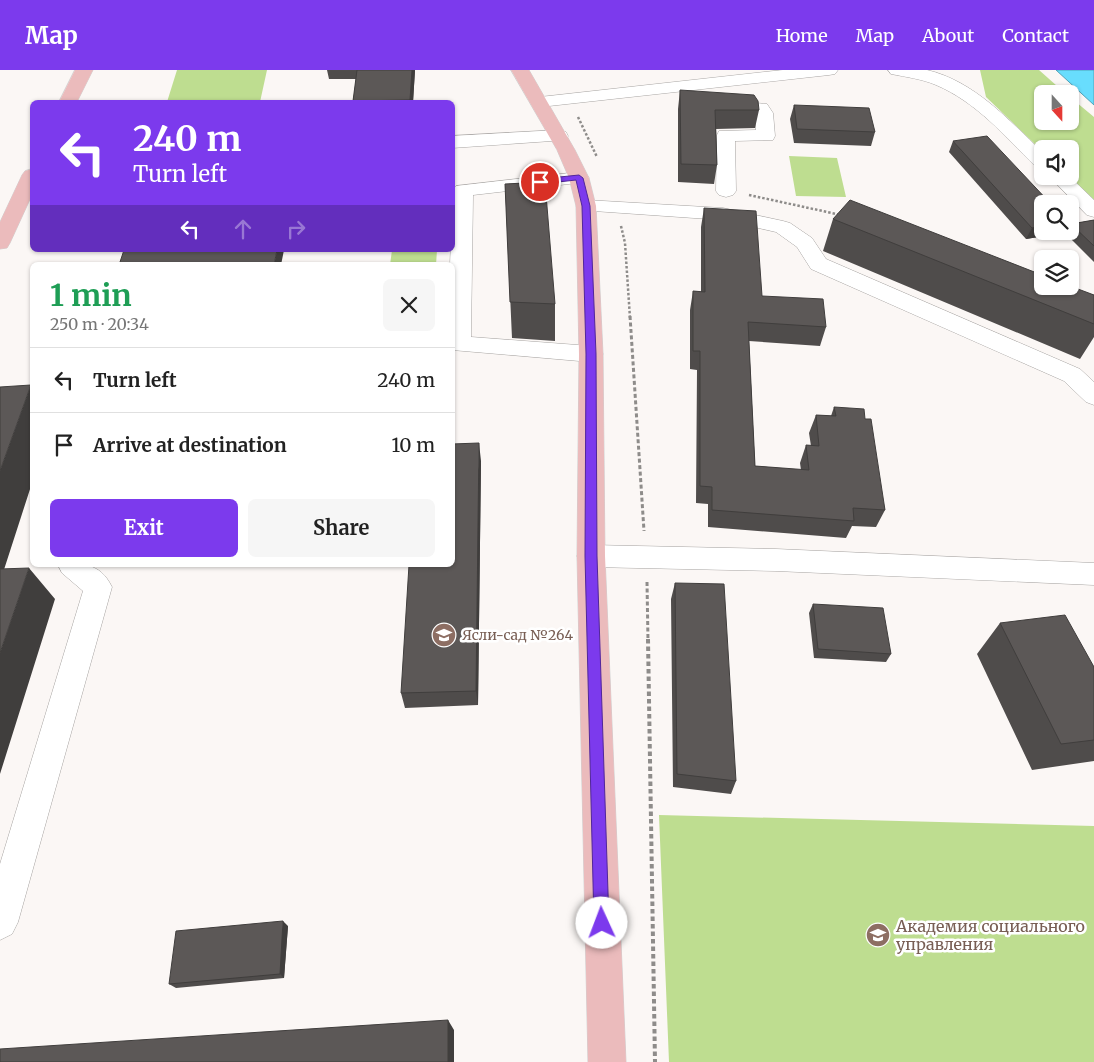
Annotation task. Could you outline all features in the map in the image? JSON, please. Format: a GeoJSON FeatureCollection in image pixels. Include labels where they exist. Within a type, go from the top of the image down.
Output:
{"type":"FeatureCollection","features":[{"type":"Feature","properties":{"kind":"main road"},"geometry":{"type":"LineString","coordinates":[[69,100],[84,70]]}},
{"type":"Feature","properties":{"kind":"main road"},"geometry":{"type":"LineString","coordinates":[[520,70],[559,136],[579,178],[586,206],[591,354],[591,556],[607,1062]]}},
{"type":"Feature","properties":{"kind":"main road"},"geometry":{"type":"LineString","coordinates":[[0,244],[30,179]]}},
{"type":"Feature","properties":{"kind":"main road"},"geometry":{"type":"LineString","coordinates":[[0,199],[22,195]]}},
{"type":"Feature","properties":{"kind":"street"},"geometry":{"type":"LineString","coordinates":[[540,102],[829,70]]}},
{"type":"Feature","properties":{"kind":"street"},"geometry":{"type":"LineString","coordinates":[[898,70],[941,80],[968,93],[1034,155]]}},
{"type":"Feature","properties":{"kind":"street"},"geometry":{"type":"LineString","coordinates":[[647,90],[672,102],[761,108],[764,113],[766,136],[726,135],[726,191]]}},
{"type":"Feature","properties":{"kind":"street"},"geometry":{"type":"LineString","coordinates":[[455,142],[559,136]]}},
{"type":"Feature","properties":{"kind":"street"},"geometry":{"type":"LineString","coordinates":[[579,178],[463,190],[459,344],[591,354]]}},
{"type":"Feature","properties":{"kind":"street"},"geometry":{"type":"LineString","coordinates":[[1068,185],[1094,210]]}},
{"type":"Feature","properties":{"kind":"street"},"geometry":{"type":"LineString","coordinates":[[586,206],[723,214],[782,227],[805,243],[818,264],[1072,374],[1094,396]]}},
{"type":"Feature","properties":{"kind":"street"},"geometry":{"type":"LineString","coordinates":[[591,556],[776,560],[1094,574]]}},
{"type":"Feature","properties":{"kind":"street"},"geometry":{"type":"LineString","coordinates":[[0,922],[98,587],[74,567]]}},
{"type":"Feature","properties":{"kind":"path"},"geometry":{"type":"LineString","coordinates":[[726,191],[849,217]]}},
{"type":"Feature","properties":{"kind":"path"},"geometry":{"type":"LineString","coordinates":[[616,208],[625,243],[646,557],[655,1062]]}},
{"type":"Feature","properties":{"kind":"green space"},"geometry":{"type":"Polygon","coordinates":[[[177,70],[267,70],[260,100],[168,100],[177,70]]]}},
{"type":"Feature","properties":{"kind":"green space"},"geometry":{"type":"Polygon","coordinates":[[[980,70],[1039,70],[1056,85],[1034,85],[1034,130],[1079,130],[1079,104],[1094,117],[1094,200],[1078,185],[1079,140],[1034,140],[1034,143],[986,97],[980,70]]]}},
{"type":"Feature","properties":{"kind":"green space"},"geometry":{"type":"Polygon","coordinates":[[[789,156],[837,158],[846,197],[796,196],[789,156]]]}},
{"type":"Feature","properties":{"kind":"green space"},"geometry":{"type":"Polygon","coordinates":[[[392,252],[437,252],[436,262],[390,262],[392,252]]]}},
{"type":"Feature","properties":{"kind":"green space","name":"Академия социального управления"},"geometry":{"type":"Polygon","coordinates":[[[659,815],[1094,826],[1094,1062],[669,1062],[659,815]]]}},
{"type":"Feature","properties":{"kind":"water"},"geometry":{"type":"Polygon","coordinates":[[[1056,70],[1094,70],[1094,105],[1079,91],[1079,85],[1072,85],[1056,70]]]}},
{"type":"Feature","properties":{"kind":"building"},"geometry":{"type":"Polygon","coordinates":[[[357,70],[412,70],[410,100],[353,100],[357,70]]]}},
{"type":"Feature","properties":{"kind":"building"},"geometry":{"type":"Polygon","coordinates":[[[680,90],[754,95],[758,101],[759,110],[715,110],[717,165],[681,164],[680,90]]]}},
{"type":"Feature","properties":{"kind":"building"},"geometry":{"type":"Polygon","coordinates":[[[794,105],[869,108],[875,132],[797,129],[794,105]]]}},
{"type":"Feature","properties":{"kind":"building"},"geometry":{"type":"Polygon","coordinates":[[[987,136],[1043,195],[1034,195],[1034,228],[1032,228],[953,141],[987,136]]]}},
{"type":"Feature","properties":{"kind":"building"},"geometry":{"type":"Polygon","coordinates":[[[545,182],[555,304],[510,302],[505,184],[545,182]]]}},
{"type":"Feature","properties":{"kind":"building"},"geometry":{"type":"Polygon","coordinates":[[[850,200],[1034,272],[1034,295],[1079,295],[1079,289],[1094,295],[1094,324],[833,219],[850,200]]]}},
{"type":"Feature","properties":{"kind":"building"},"geometry":{"type":"Polygon","coordinates":[[[704,208],[756,211],[762,296],[823,299],[826,327],[748,322],[755,466],[809,470],[806,445],[819,446],[816,415],[836,416],[834,407],[864,409],[865,419],[871,419],[885,510],[853,508],[854,521],[712,510],[712,487],[700,486],[700,351],[693,351],[693,291],[705,292],[704,208]]]}},
{"type":"Feature","properties":{"kind":"building"},"geometry":{"type":"Polygon","coordinates":[[[1094,220],[1094,246],[1079,232],[1079,223],[1094,220]]]}},
{"type":"Feature","properties":{"kind":"building"},"geometry":{"type":"Polygon","coordinates":[[[123,252],[277,252],[275,262],[120,262],[123,252]]]}},
{"type":"Feature","properties":{"kind":"building"},"geometry":{"type":"Polygon","coordinates":[[[30,385],[0,471],[0,387],[30,385]]]}},
{"type":"Feature","properties":{"kind":"building","name":"Ясли-сад №264"},"geometry":{"type":"Polygon","coordinates":[[[479,443],[476,691],[401,693],[409,567],[455,567],[455,444],[479,443]]]}},
{"type":"Feature","properties":{"kind":"building"},"geometry":{"type":"Polygon","coordinates":[[[29,568],[0,653],[0,569],[29,568]]]}},
{"type":"Feature","properties":{"kind":"building"},"geometry":{"type":"Polygon","coordinates":[[[675,583],[724,584],[736,781],[677,774],[675,583]]]}},
{"type":"Feature","properties":{"kind":"building"},"geometry":{"type":"Polygon","coordinates":[[[813,604],[883,608],[891,654],[818,649],[813,604]]]}},
{"type":"Feature","properties":{"kind":"building"},"geometry":{"type":"Polygon","coordinates":[[[1065,615],[1094,667],[1094,740],[1061,744],[1000,623],[1065,615]]]}},
{"type":"Feature","properties":{"kind":"building"},"geometry":{"type":"Polygon","coordinates":[[[283,921],[280,974],[169,984],[176,931],[283,921]]]}},
{"type":"Feature","properties":{"kind":"building"},"geometry":{"type":"Polygon","coordinates":[[[448,1020],[448,1062],[0,1062],[0,1049],[448,1020]]]}},
{"type":"Feature","properties":{"kind":"place","name":"Ясли-сад №264"},"geometry":{"type":"Point","coordinates":[444,635]}},
{"type":"Feature","properties":{"kind":"place","name":"Академия социального управления"},"geometry":{"type":"Point","coordinates":[878,935]}},
{"type":"Feature","properties":{"kind":"route"},"geometry":{"type":"LineString","coordinates":[[540,182],[579,178],[586,206],[591,354],[591,556],[602,923]]}}]}
